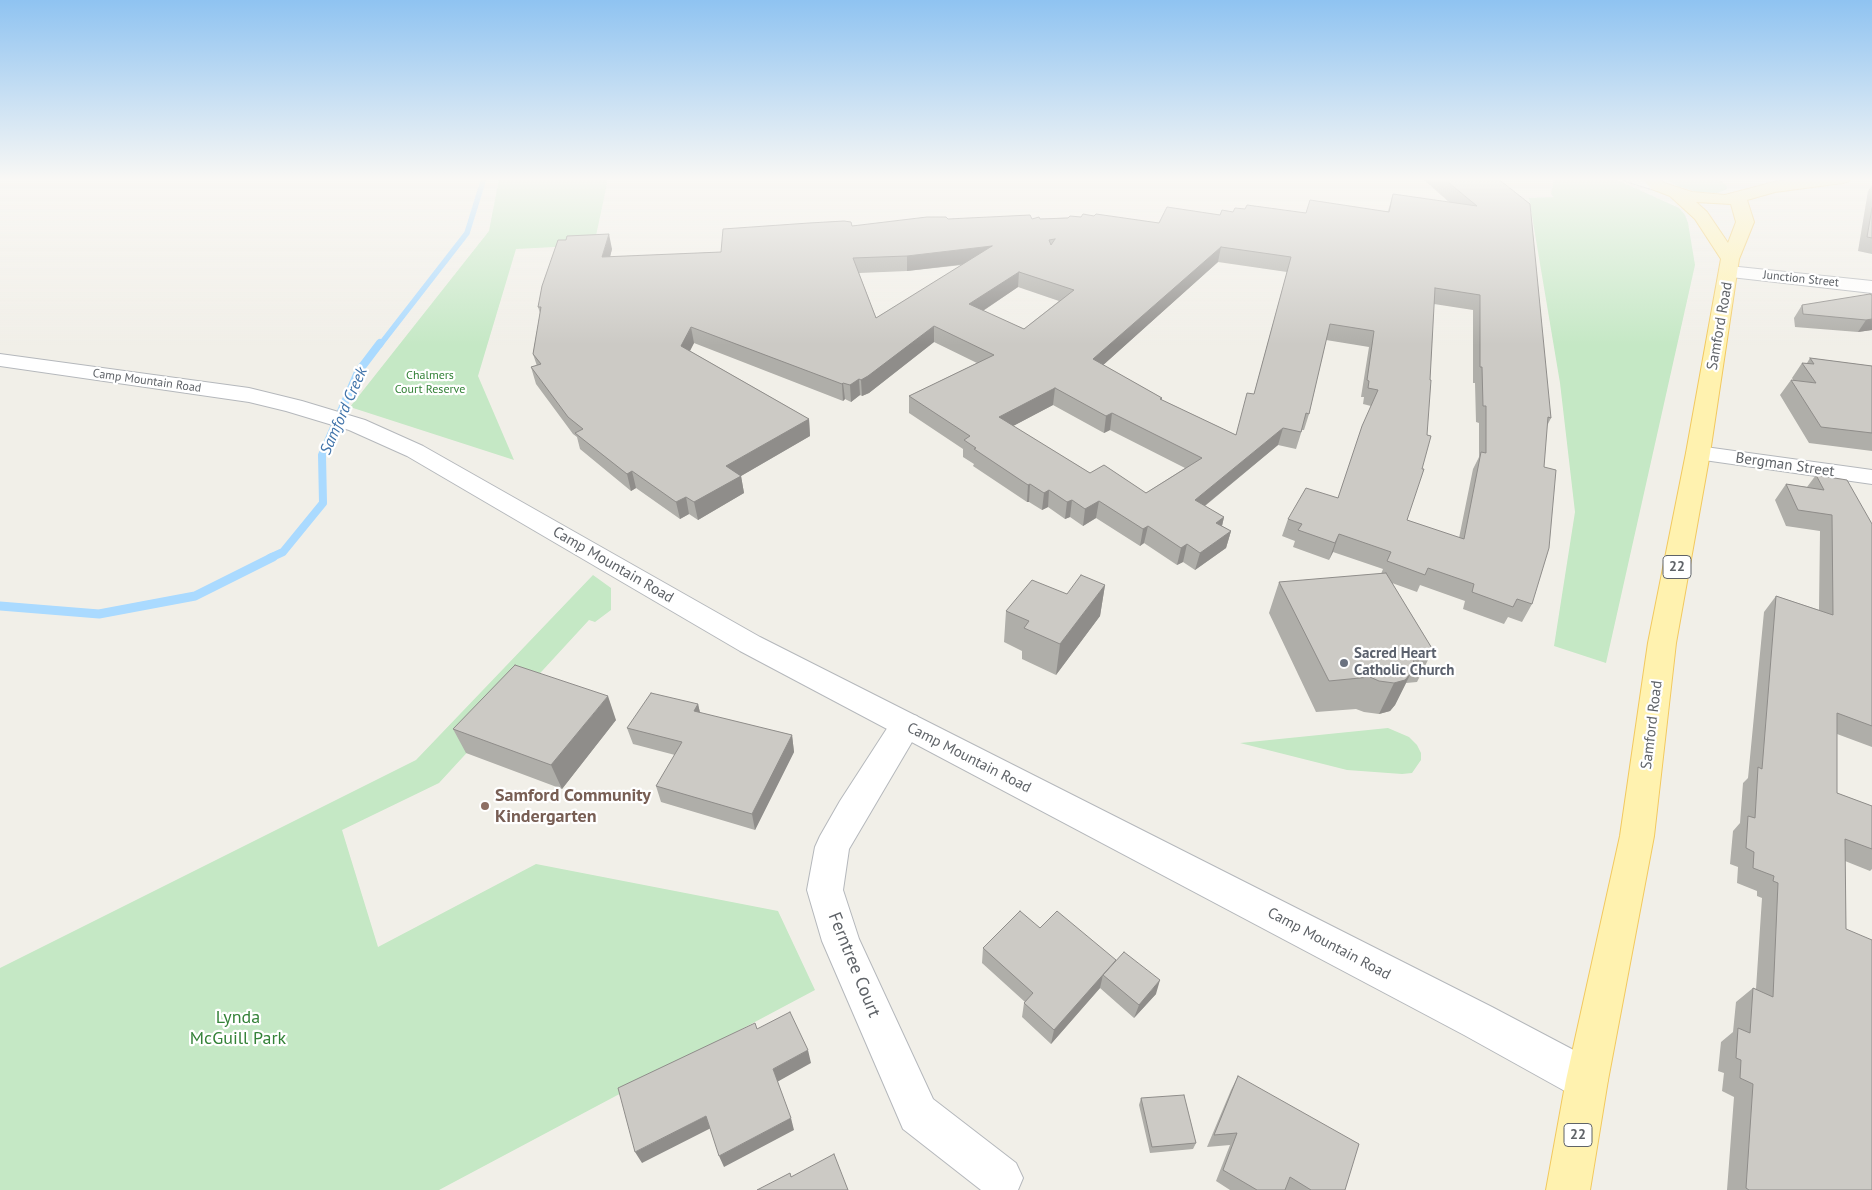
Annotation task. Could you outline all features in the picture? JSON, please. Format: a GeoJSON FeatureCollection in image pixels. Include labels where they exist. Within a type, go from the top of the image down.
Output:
{"type":"FeatureCollection","features":[{"type":"Feature","properties":{"kind":"main road"},"geometry":{"type":"LineString","coordinates":[[1711,234],[1730,265]]}},
{"type":"Feature","properties":{"kind":"main road","name":"Samford Road"},"geometry":{"type":"LineString","coordinates":[[1568,1190],[1587,1080],[1637,836],[1662,642],[1698,452],[1730,265],[1741,234]]}},
{"type":"Feature","properties":{"kind":"street","name":"Junction Street"},"geometry":{"type":"LineString","coordinates":[[1730,265],[1872,287]]}},
{"type":"Feature","properties":{"kind":"street","name":"Camp Mountain Road"},"geometry":{"type":"LineString","coordinates":[[0,360],[249,395],[294,406],[357,426],[415,451],[750,644],[1132,841],[1587,1080]]}},
{"type":"Feature","properties":{"kind":"street","name":"Bergman Street"},"geometry":{"type":"LineString","coordinates":[[1698,452],[1872,477]]}},
{"type":"Feature","properties":{"kind":"street","name":"Ferntree Court"},"geometry":{"type":"LineString","coordinates":[[906,725],[852,811],[832,847],[825,890],[841,942],[918,1114],[1001,1178]]}},
{"type":"Feature","properties":{"kind":"green space","name":"Chalmers Court Reserve"},"geometry":{"type":"Polygon","coordinates":[[[487,234],[596,234],[594,245],[516,249],[478,376],[514,460],[350,407],[487,234]]]}},
{"type":"Feature","properties":{"kind":"green space"},"geometry":{"type":"Polygon","coordinates":[[[1535,234],[1690,234],[1695,265],[1606,663],[1554,646],[1575,512],[1560,383],[1535,234]]]}},
{"type":"Feature","properties":{"kind":"green space","name":"Lynda McGuill Park"},"geometry":{"type":"Polygon","coordinates":[[[593,575],[611,588],[611,610],[595,622],[589,620],[439,783],[342,830],[378,947],[536,864],[778,911],[815,990],[439,1190],[0,1190],[0,968],[416,760],[593,575]]]}},
{"type":"Feature","properties":{"kind":"green space"},"geometry":{"type":"Polygon","coordinates":[[[1388,728],[1409,737],[1417,745],[1421,753],[1421,760],[1412,773],[1347,770],[1240,743],[1388,728]]]}},
{"type":"Feature","properties":{"kind":"building"},"geometry":{"type":"Polygon","coordinates":[[[609,234],[602,257],[721,252],[723,234],[1533,234],[1551,418],[1548,417],[1544,467],[1556,470],[1549,548],[1532,604],[1517,599],[1513,607],[1472,592],[1474,584],[1428,568],[1425,575],[1387,561],[1391,552],[1339,534],[1335,543],[1298,530],[1302,524],[1288,519],[1306,488],[1338,498],[1362,426],[1378,390],[1368,388],[1369,381],[1367,380],[1374,331],[1330,324],[1309,414],[1306,413],[1301,432],[1283,428],[1195,500],[1224,517],[1216,523],[1231,531],[1200,553],[1187,544],[1181,548],[1148,526],[1143,529],[1099,501],[1085,509],[1072,500],[1067,502],[1049,490],[1044,493],[1030,484],[1028,485],[974,449],[976,448],[964,440],[970,436],[909,396],[994,355],[934,326],[868,376],[850,385],[842,384],[691,327],[681,346],[809,419],[726,466],[741,476],[694,502],[686,497],[676,502],[632,471],[627,474],[575,433],[583,429],[568,417],[531,367],[541,364],[533,354],[541,307],[538,307],[542,286],[558,240],[566,240],[567,236],[609,234]],[[1055,239],[1049,240],[1051,245],[1055,239]],[[992,246],[907,256],[853,258],[876,318],[992,246]],[[1221,247],[1093,359],[1162,398],[1160,399],[1236,435],[1247,393],[1254,394],[1291,257],[1221,247]],[[1019,272],[969,304],[1024,329],[1074,290],[1019,272]],[[1435,288],[1427,435],[1431,436],[1422,469],[1424,469],[1407,520],[1464,539],[1481,452],[1486,453],[1486,406],[1483,406],[1482,367],[1480,367],[1480,295],[1435,288]],[[1055,388],[999,417],[1090,473],[1104,465],[1146,493],[1202,458],[1112,413],[1106,416],[1055,388]]]}},
{"type":"Feature","properties":{"kind":"building"},"geometry":{"type":"Polygon","coordinates":[[[1868,234],[1872,234],[1872,238],[1867,237],[1868,234]]]}},
{"type":"Feature","properties":{"kind":"building"},"geometry":{"type":"Polygon","coordinates":[[[1872,295],[1872,319],[1803,314],[1802,305],[1872,295]]]}},
{"type":"Feature","properties":{"kind":"building"},"geometry":{"type":"Polygon","coordinates":[[[1810,358],[1872,366],[1872,433],[1821,427],[1791,380],[1816,383],[1802,363],[1814,364],[1810,358]]]}},
{"type":"Feature","properties":{"kind":"building"},"geometry":{"type":"Polygon","coordinates":[[[1816,475],[1847,480],[1872,524],[1872,726],[1837,713],[1837,793],[1872,806],[1872,849],[1845,839],[1846,929],[1872,940],[1872,1190],[1749,1190],[1746,1188],[1753,1084],[1740,1078],[1741,1060],[1736,1058],[1738,1028],[1750,1033],[1753,988],[1773,997],[1778,883],[1773,881],[1774,876],[1753,868],[1754,852],[1746,848],[1748,816],[1755,818],[1758,767],[1762,769],[1776,596],[1833,615],[1832,515],[1798,510],[1786,484],[1824,490],[1816,475]]]}},
{"type":"Feature","properties":{"kind":"building"},"geometry":{"type":"Polygon","coordinates":[[[1386,573],[1433,650],[1416,652],[1411,673],[1405,680],[1394,683],[1379,681],[1370,677],[1329,681],[1279,582],[1386,573]]]}},
{"type":"Feature","properties":{"kind":"building"},"geometry":{"type":"Polygon","coordinates":[[[1081,575],[1105,585],[1060,644],[1024,628],[1029,621],[1006,611],[1032,580],[1067,594],[1081,575]]]}},
{"type":"Feature","properties":{"kind":"building"},"geometry":{"type":"Polygon","coordinates":[[[515,665],[608,696],[551,765],[453,729],[515,665]]]}},
{"type":"Feature","properties":{"kind":"building"},"geometry":{"type":"Polygon","coordinates":[[[651,693],[698,704],[694,711],[792,735],[752,814],[656,786],[682,742],[627,728],[651,693]]]}},
{"type":"Feature","properties":{"kind":"building"},"geometry":{"type":"Polygon","coordinates":[[[1020,911],[1040,928],[1057,911],[1116,960],[1054,1030],[1024,1003],[1033,993],[983,948],[1020,911]]]}},
{"type":"Feature","properties":{"kind":"building"},"geometry":{"type":"Polygon","coordinates":[[[1124,952],[1160,980],[1139,1005],[1103,975],[1124,952]]]}},
{"type":"Feature","properties":{"kind":"building"},"geometry":{"type":"Polygon","coordinates":[[[790,1012],[808,1050],[773,1069],[791,1118],[719,1156],[706,1116],[635,1152],[618,1088],[755,1023],[757,1029],[790,1012]]]}},
{"type":"Feature","properties":{"kind":"building"},"geometry":{"type":"Polygon","coordinates":[[[1238,1076],[1359,1144],[1345,1190],[1311,1190],[1290,1177],[1285,1190],[1257,1190],[1223,1170],[1237,1133],[1214,1135],[1238,1076]]]}},
{"type":"Feature","properties":{"kind":"building"},"geometry":{"type":"Polygon","coordinates":[[[1184,1095],[1196,1143],[1152,1147],[1141,1098],[1184,1095]]]}},
{"type":"Feature","properties":{"kind":"building"},"geometry":{"type":"Polygon","coordinates":[[[834,1154],[848,1190],[757,1190],[790,1173],[791,1177],[834,1154]]]}},
{"type":"Feature","properties":{"kind":"waterway","name":"Samford Creek"},"geometry":{"type":"LineString","coordinates":[[380,345],[467,234]]}},
{"type":"Feature","properties":{"kind":"waterway","name":"Samford Creek"},"geometry":{"type":"LineString","coordinates":[[270,558],[283,552],[323,503],[322,455],[358,372],[380,343]]}},
{"type":"Feature","properties":{"kind":"waterway","name":"Samford Creek"},"geometry":{"type":"LineString","coordinates":[[0,606],[99,614],[195,596],[273,557]]}},
{"type":"Feature","properties":{"kind":"place","name":"Sacred Heart Catholic Church"},"geometry":{"type":"Point","coordinates":[1344,663]}},
{"type":"Feature","properties":{"kind":"place","name":"Samford Community Kindergarten"},"geometry":{"type":"Point","coordinates":[485,806]}}]}
